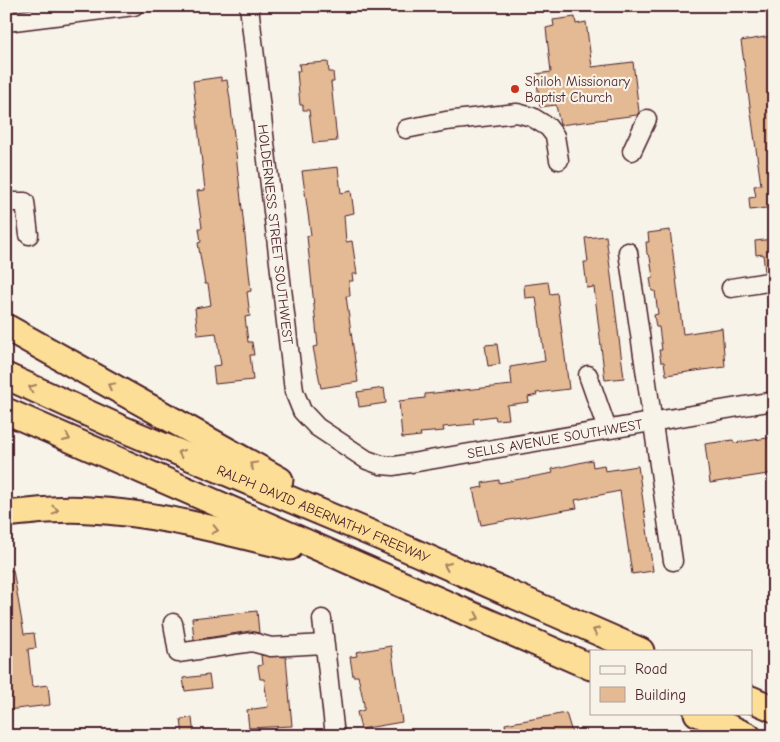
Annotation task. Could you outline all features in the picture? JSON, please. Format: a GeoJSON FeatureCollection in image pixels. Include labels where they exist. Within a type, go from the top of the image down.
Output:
{"type":"FeatureCollection","features":[{"type":"Feature","properties":{"kind":"highway"},"geometry":{"type":"LineString","coordinates":[[6,327],[387,540]]}},
{"type":"Feature","properties":{"kind":"highway","name":"RALPH DAVID ABERNATHY FREEWAY"},"geometry":{"type":"LineString","coordinates":[[6,376],[118,427],[387,540],[639,650]]}},
{"type":"Feature","properties":{"kind":"highway"},"geometry":{"type":"LineString","coordinates":[[6,411],[590,667]]}},
{"type":"Feature","properties":{"kind":"highway"},"geometry":{"type":"LineString","coordinates":[[6,514],[58,510],[90,510],[138,515],[183,522],[352,562]]}},
{"type":"Feature","properties":{"kind":"highway"},"geometry":{"type":"LineString","coordinates":[[752,699],[774,709]]}},
{"type":"Feature","properties":{"kind":"highway"},"geometry":{"type":"LineString","coordinates":[[699,714],[748,736]]}},
{"type":"Feature","properties":{"kind":"street"},"geometry":{"type":"LineString","coordinates":[[6,22],[33,12],[134,6]]}},
{"type":"Feature","properties":{"kind":"street","name":"HOLDERNESS STREET SOUTHWEST"},"geometry":{"type":"LineString","coordinates":[[250,6],[294,391],[302,411],[317,427],[342,443]]}},
{"type":"Feature","properties":{"kind":"street"},"geometry":{"type":"LineString","coordinates":[[406,130],[446,121],[517,113],[532,117],[548,127],[555,136],[559,160]]}},
{"type":"Feature","properties":{"kind":"street"},"geometry":{"type":"LineString","coordinates":[[632,151],[647,119]]}},
{"type":"Feature","properties":{"kind":"street"},"geometry":{"type":"LineString","coordinates":[[6,202],[25,202],[29,235]]}},
{"type":"Feature","properties":{"kind":"street"},"geometry":{"type":"LineString","coordinates":[[628,252],[673,561]]}},
{"type":"Feature","properties":{"kind":"street"},"geometry":{"type":"LineString","coordinates":[[731,288],[774,281]]}},
{"type":"Feature","properties":{"kind":"street"},"geometry":{"type":"LineString","coordinates":[[588,375],[607,429]]}},
{"type":"Feature","properties":{"kind":"street","name":"SELLS AVENUE SOUTHWEST"},"geometry":{"type":"LineString","coordinates":[[342,443],[367,460],[381,465],[394,466],[774,401]]}},
{"type":"Feature","properties":{"kind":"street"},"geometry":{"type":"LineString","coordinates":[[322,619],[335,736]]}},
{"type":"Feature","properties":{"kind":"street"},"geometry":{"type":"LineString","coordinates":[[173,623],[178,653],[252,642],[271,647],[324,644]]}},
{"type":"Feature","properties":{"kind":"building"},"geometry":{"type":"Polygon","coordinates":[[[575,17],[576,24],[586,22],[592,67],[633,62],[639,112],[637,115],[560,125],[556,105],[540,107],[536,74],[551,72],[546,28],[554,26],[553,20],[575,17]]]}},
{"type":"Feature","properties":{"kind":"building"},"geometry":{"type":"Polygon","coordinates":[[[771,36],[774,44],[774,207],[750,210],[749,198],[756,197],[754,186],[761,185],[741,41],[771,36]]]}},
{"type":"Feature","properties":{"kind":"building"},"geometry":{"type":"Polygon","coordinates":[[[328,62],[329,72],[333,72],[334,82],[331,82],[337,141],[313,143],[309,110],[303,110],[303,105],[300,105],[297,71],[300,71],[299,64],[328,62]]]}},
{"type":"Feature","properties":{"kind":"building"},"geometry":{"type":"Polygon","coordinates":[[[221,77],[221,81],[227,80],[230,99],[251,291],[247,292],[250,316],[245,317],[248,342],[252,342],[254,355],[250,355],[253,380],[215,384],[213,366],[221,365],[216,333],[198,335],[195,308],[211,305],[208,284],[205,284],[198,243],[201,242],[199,228],[202,228],[197,191],[205,190],[193,81],[221,77]]]}},
{"type":"Feature","properties":{"kind":"building"},"geometry":{"type":"Polygon","coordinates":[[[338,167],[341,193],[351,191],[354,213],[344,215],[346,242],[352,241],[357,274],[352,274],[353,281],[349,281],[350,296],[346,296],[358,382],[321,388],[313,347],[318,346],[307,236],[311,235],[302,171],[338,167]]]}},
{"type":"Feature","properties":{"kind":"building"},"geometry":{"type":"Polygon","coordinates":[[[670,230],[683,334],[722,328],[725,367],[666,375],[664,362],[661,362],[659,350],[662,350],[659,327],[656,327],[654,315],[658,314],[655,291],[652,291],[650,278],[653,278],[646,242],[649,242],[648,233],[670,230]]]}},
{"type":"Feature","properties":{"kind":"building"},"geometry":{"type":"Polygon","coordinates":[[[606,236],[624,378],[605,380],[594,287],[587,288],[584,262],[588,262],[585,238],[606,236]]]}},
{"type":"Feature","properties":{"kind":"building"},"geometry":{"type":"Polygon","coordinates":[[[774,239],[774,271],[765,272],[763,254],[756,255],[755,241],[774,239]]]}},
{"type":"Feature","properties":{"kind":"building"},"geometry":{"type":"Polygon","coordinates":[[[548,282],[550,294],[557,293],[569,389],[536,393],[537,395],[528,397],[529,402],[507,405],[509,419],[496,420],[495,416],[473,419],[474,424],[443,427],[444,431],[420,433],[421,436],[402,438],[399,401],[425,398],[425,394],[512,385],[510,367],[545,361],[536,297],[525,298],[524,285],[548,282]]]}},
{"type":"Feature","properties":{"kind":"building"},"geometry":{"type":"Polygon","coordinates":[[[497,344],[500,364],[488,366],[485,345],[497,344]]]}},
{"type":"Feature","properties":{"kind":"building"},"geometry":{"type":"Polygon","coordinates":[[[384,388],[386,403],[359,407],[357,392],[384,388]]]}},
{"type":"Feature","properties":{"kind":"building"},"geometry":{"type":"Polygon","coordinates":[[[774,437],[774,473],[710,483],[705,444],[733,440],[734,443],[774,437]]]}},
{"type":"Feature","properties":{"kind":"building"},"geometry":{"type":"Polygon","coordinates":[[[592,460],[593,467],[604,465],[605,471],[638,466],[653,571],[632,574],[620,491],[575,500],[577,508],[481,525],[473,489],[483,487],[482,483],[499,480],[499,483],[553,473],[552,469],[592,460]]]}},
{"type":"Feature","properties":{"kind":"building"},"geometry":{"type":"Polygon","coordinates":[[[13,570],[24,634],[34,633],[36,648],[28,649],[32,687],[48,685],[50,705],[7,710],[6,699],[11,698],[6,661],[6,571],[13,570]]]}},
{"type":"Feature","properties":{"kind":"building"},"geometry":{"type":"Polygon","coordinates":[[[257,611],[259,633],[250,631],[194,640],[192,618],[257,611]]]}},
{"type":"Feature","properties":{"kind":"building"},"geometry":{"type":"Polygon","coordinates":[[[391,646],[402,722],[361,729],[357,712],[364,710],[364,704],[358,676],[353,676],[350,657],[357,656],[356,652],[391,646]]]}},
{"type":"Feature","properties":{"kind":"building"},"geometry":{"type":"Polygon","coordinates":[[[261,655],[286,657],[292,726],[249,728],[247,710],[268,707],[264,679],[260,679],[258,666],[262,665],[261,655]]]}},
{"type":"Feature","properties":{"kind":"building"},"geometry":{"type":"Polygon","coordinates":[[[209,675],[211,688],[185,691],[183,678],[209,675]]]}},
{"type":"Feature","properties":{"kind":"building"},"geometry":{"type":"Polygon","coordinates":[[[566,713],[573,736],[507,736],[505,724],[566,713]]]}},
{"type":"Feature","properties":{"kind":"building"},"geometry":{"type":"Polygon","coordinates":[[[192,718],[194,736],[183,736],[181,719],[192,718]]]}},
{"type":"Feature","properties":{"kind":"place","name":"Shiloh Missionary Baptist Church"},"geometry":{"type":"Point","coordinates":[515,89]}}]}
